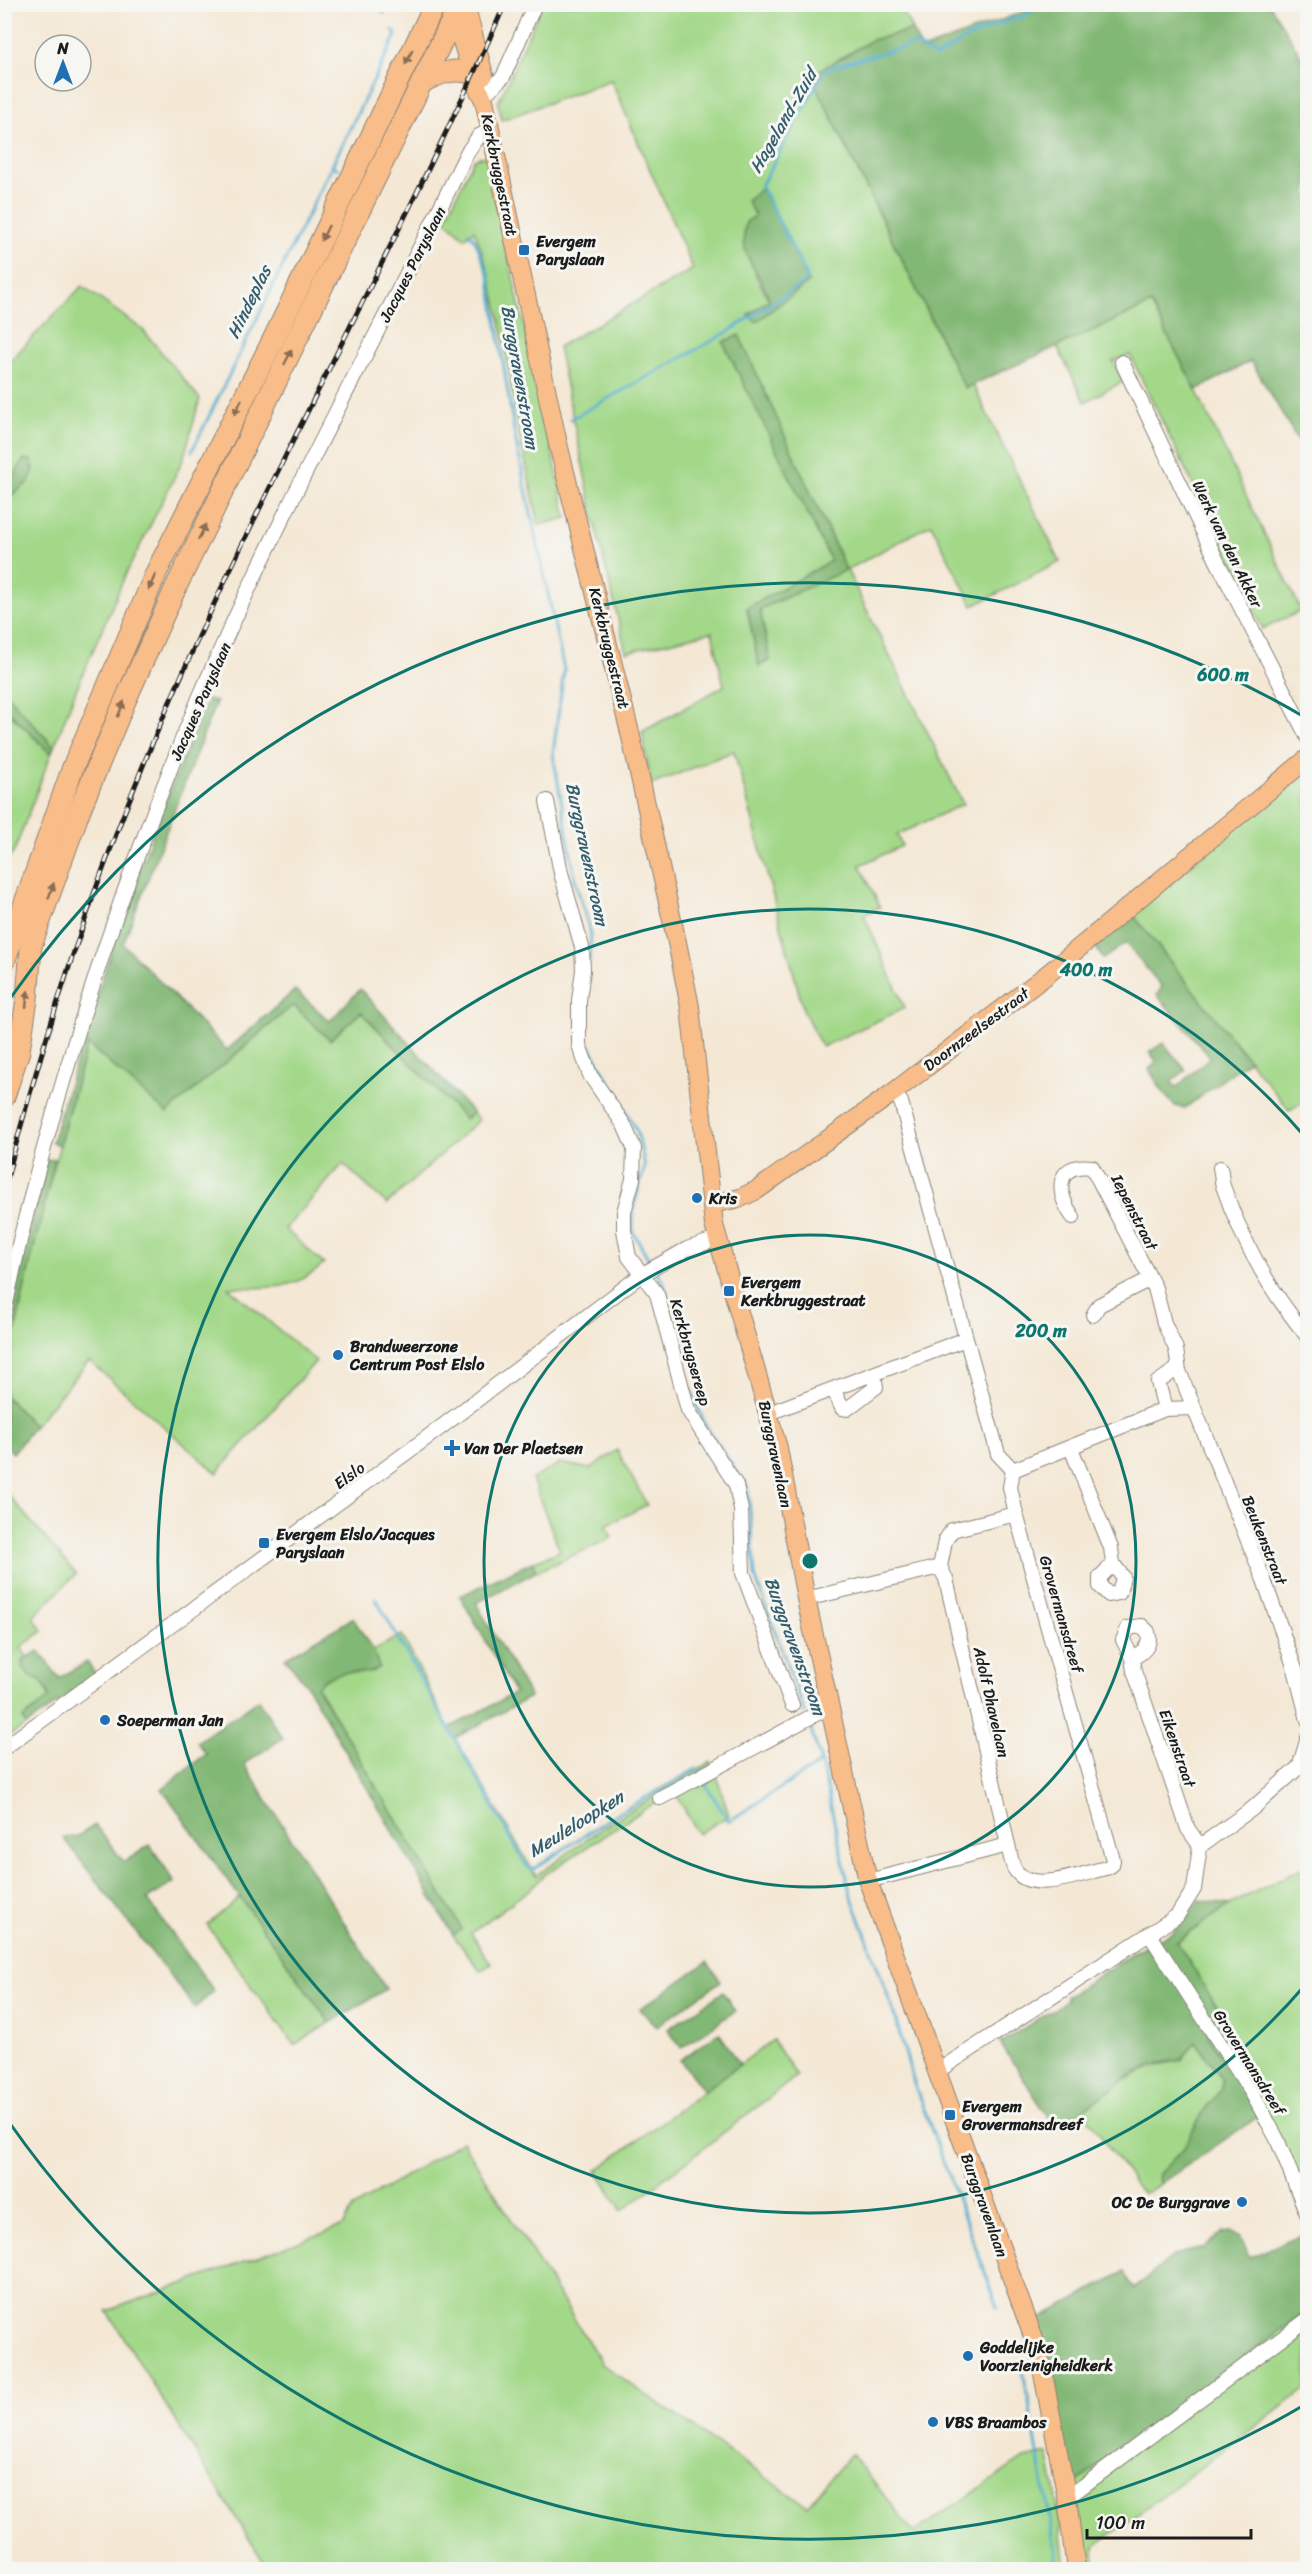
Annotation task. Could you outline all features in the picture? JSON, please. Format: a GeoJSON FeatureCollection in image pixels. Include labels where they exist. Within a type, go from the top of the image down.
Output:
{"type":"FeatureCollection","features":[{"type":"Feature","properties":{"kind":"highway"},"geometry":{"type":"LineString","coordinates":[[4,962],[73,767],[157,571],[275,336],[435,4]]}},
{"type":"Feature","properties":{"kind":"highway"},"geometry":{"type":"LineString","coordinates":[[4,1096],[19,1051],[27,999],[31,946],[80,809],[171,598],[424,81],[457,8]]}},
{"type":"Feature","properties":{"kind":"highway"},"geometry":{"type":"LineString","coordinates":[[424,81],[445,72],[460,70],[472,73]]}},
{"type":"Feature","properties":{"kind":"highway"},"geometry":{"type":"LineString","coordinates":[[4,971],[31,946]]}},
{"type":"Feature","properties":{"kind":"main road","name":"Kerkbruggestraat"},"geometry":{"type":"LineString","coordinates":[[457,8],[486,83],[483,96]]}},
{"type":"Feature","properties":{"kind":"main road","name":"Kerkbruggestraat"},"geometry":{"type":"LineString","coordinates":[[457,8],[472,73],[483,96],[491,130],[558,444],[631,737],[680,957],[690,1007],[712,1204]]}},
{"type":"Feature","properties":{"kind":"main road","name":"Doornzeelsestraat"},"geometry":{"type":"LineString","coordinates":[[712,1204],[733,1200],[757,1190],[894,1092],[1107,927],[1308,758]]}},
{"type":"Feature","properties":{"kind":"main road","name":"Burggravenlaan"},"geometry":{"type":"LineString","coordinates":[[712,1204],[717,1239],[778,1448],[806,1599],[868,1881],[983,2205],[1033,2336],[1067,2498],[1076,2570]]}},
{"type":"Feature","properties":{"kind":"street"},"geometry":{"type":"LineString","coordinates":[[483,96],[503,77],[535,4]]}},
{"type":"Feature","properties":{"kind":"street","name":"Jacques Paryslaan"},"geometry":{"type":"LineString","coordinates":[[4,1314],[44,1146],[82,1017],[140,848],[185,734],[278,532],[467,153],[479,136],[491,130]]}},
{"type":"Feature","properties":{"kind":"street","name":"Werk van den Akker"},"geometry":{"type":"LineString","coordinates":[[1122,362],[1218,563],[1308,738]]}},
{"type":"Feature","properties":{"kind":"street","name":"Kerkbrugsereep"},"geometry":{"type":"LineString","coordinates":[[547,801],[561,873],[582,947],[584,970],[579,1000],[579,1045],[590,1075],[624,1125],[634,1148],[633,1179],[624,1212],[624,1230],[629,1257],[651,1283],[659,1299],[688,1410],[736,1485],[741,1510],[743,1573],[792,1705]]}},
{"type":"Feature","properties":{"kind":"street"},"geometry":{"type":"LineString","coordinates":[[894,1092],[901,1102],[998,1454],[1013,1470],[1165,1409],[1194,1408]]}},
{"type":"Feature","properties":{"kind":"street","name":"Iepenstraat"},"geometry":{"type":"LineString","coordinates":[[1073,1217],[1065,1207],[1060,1191],[1061,1180],[1065,1174],[1074,1169],[1092,1167],[1150,1279]]}},
{"type":"Feature","properties":{"kind":"street"},"geometry":{"type":"LineString","coordinates":[[1220,1168],[1222,1184],[1256,1260],[1279,1303],[1308,1337]]}},
{"type":"Feature","properties":{"kind":"street","name":"Elslo"},"geometry":{"type":"LineString","coordinates":[[4,1748],[436,1431],[643,1274],[699,1243],[717,1239]]}},
{"type":"Feature","properties":{"kind":"street"},"geometry":{"type":"LineString","coordinates":[[1093,1315],[1100,1305],[1150,1279]]}},
{"type":"Feature","properties":{"kind":"street","name":"Beukenstraat"},"geometry":{"type":"LineString","coordinates":[[1150,1279],[1176,1349],[1179,1371],[1264,1580],[1295,1669],[1308,1720]]}},
{"type":"Feature","properties":{"kind":"street"},"geometry":{"type":"LineString","coordinates":[[769,1413],[834,1391],[966,1339]]}},
{"type":"Feature","properties":{"kind":"street"},"geometry":{"type":"LineString","coordinates":[[1165,1409],[1158,1382],[1174,1371],[1179,1371]]}},
{"type":"Feature","properties":{"kind":"street"},"geometry":{"type":"LineString","coordinates":[[834,1391],[842,1408],[847,1409],[876,1387],[874,1375]]}},
{"type":"Feature","properties":{"kind":"street"},"geometry":{"type":"LineString","coordinates":[[1071,1448],[1111,1548],[1113,1564]]}},
{"type":"Feature","properties":{"kind":"street","name":"Grovermansdreef"},"geometry":{"type":"LineString","coordinates":[[1013,1470],[1010,1487],[1016,1514],[1113,1860],[1112,1865],[1106,1868],[1074,1876]]}},
{"type":"Feature","properties":{"kind":"street"},"geometry":{"type":"LineString","coordinates":[[806,1599],[940,1568],[945,1541],[952,1530],[1016,1514]]}},
{"type":"Feature","properties":{"kind":"street","name":"Adolf Dhavelaan"},"geometry":{"type":"LineString","coordinates":[[940,1568],[946,1579],[1015,1869],[1027,1880],[1040,1883],[1074,1876]]}},
{"type":"Feature","properties":{"kind":"street","name":"Eikenstraat"},"geometry":{"type":"LineString","coordinates":[[1132,1658],[1134,1671],[1188,1829],[1200,1846]]}},
{"type":"Feature","properties":{"kind":"street"},"geometry":{"type":"LineString","coordinates":[[660,1798],[829,1707]]}},
{"type":"Feature","properties":{"kind":"street"},"geometry":{"type":"LineString","coordinates":[[936,2072],[1177,1916],[1189,1900],[1197,1875],[1200,1846],[1252,1809],[1299,1767],[1308,1738]]}},
{"type":"Feature","properties":{"kind":"street"},"geometry":{"type":"LineString","coordinates":[[868,1881],[1008,1845]]}},
{"type":"Feature","properties":{"kind":"street","name":"Grovermansdreef"},"geometry":{"type":"LineString","coordinates":[[1150,1935],[1252,2093],[1277,2139],[1308,2216]]}},
{"type":"Feature","properties":{"kind":"street"},"geometry":{"type":"LineString","coordinates":[[1067,2498],[1308,2319]]}},
{"type":"Feature","properties":{"kind":"green space"},"geometry":{"type":"Polygon","coordinates":[[[542,5],[900,5],[912,30],[872,40],[811,76],[965,388],[973,385],[1060,562],[973,606],[931,524],[847,570],[963,804],[897,835],[902,846],[860,865],[880,907],[864,915],[905,1008],[822,1047],[804,1012],[734,751],[651,785],[642,732],[724,686],[712,632],[626,652],[594,519],[558,347],[693,269],[611,80],[502,120],[498,103],[542,5]],[[755,216],[756,276],[769,300],[749,314],[756,321],[809,282],[755,216]],[[738,335],[724,342],[831,561],[747,609],[759,666],[770,660],[760,609],[846,570],[738,335]]]}},
{"type":"Feature","properties":{"kind":"green space"},"geometry":{"type":"Polygon","coordinates":[[[1041,5],[1270,5],[1308,68],[1307,456],[1251,361],[1196,390],[1151,304],[965,388],[811,75],[872,40],[912,30],[922,50],[1041,5]]]}},
{"type":"Feature","properties":{"kind":"green space"},"geometry":{"type":"Polygon","coordinates":[[[486,157],[567,518],[539,525],[489,273],[474,230],[465,238],[445,220],[474,159],[486,157]]]}},
{"type":"Feature","properties":{"kind":"green space"},"geometry":{"type":"Polygon","coordinates":[[[762,188],[809,282],[756,322],[749,315],[769,300],[747,255],[744,235],[746,222],[755,216],[747,201],[762,188]]]}},
{"type":"Feature","properties":{"kind":"green space"},"geometry":{"type":"Polygon","coordinates":[[[82,286],[143,330],[200,399],[183,460],[125,576],[54,747],[5,693],[5,500],[29,482],[15,475],[5,483],[5,366],[82,286]]]}},
{"type":"Feature","properties":{"kind":"green space"},"geometry":{"type":"Polygon","coordinates":[[[1151,304],[1196,390],[1301,611],[1263,629],[1130,355],[1113,361],[1124,381],[1085,402],[1057,346],[1151,304]]]}},
{"type":"Feature","properties":{"kind":"green space"},"geometry":{"type":"Polygon","coordinates":[[[739,335],[846,570],[760,609],[770,660],[759,666],[747,608],[831,561],[723,342],[739,335]]]}},
{"type":"Feature","properties":{"kind":"green space"},"geometry":{"type":"Polygon","coordinates":[[[24,459],[31,460],[34,469],[29,482],[5,500],[5,483],[15,474],[24,459]]]}},
{"type":"Feature","properties":{"kind":"green space"},"geometry":{"type":"Polygon","coordinates":[[[5,693],[54,747],[51,754],[5,708],[5,693]]]}},
{"type":"Feature","properties":{"kind":"green space"},"geometry":{"type":"Polygon","coordinates":[[[208,699],[216,702],[123,944],[227,1050],[295,990],[330,1021],[360,989],[473,1113],[465,1119],[361,1012],[330,1040],[293,1005],[167,1113],[87,1044],[59,1145],[52,1142],[122,918],[163,807],[208,699]]]}},
{"type":"Feature","properties":{"kind":"green space"},"geometry":{"type":"Polygon","coordinates":[[[4,708],[51,754],[14,852],[7,860],[4,860],[4,708]]]}},
{"type":"Feature","properties":{"kind":"green space"},"geometry":{"type":"Polygon","coordinates":[[[1307,766],[1307,1101],[1289,1110],[1133,915],[1307,766]]]}},
{"type":"Feature","properties":{"kind":"green space"},"geometry":{"type":"Polygon","coordinates":[[[1133,915],[1249,1060],[1185,1108],[1175,1106],[1163,1093],[1149,1069],[1157,1063],[1150,1052],[1163,1043],[1186,1070],[1171,1082],[1177,1087],[1210,1057],[1157,995],[1162,987],[1126,943],[1103,959],[1095,946],[1133,915]]]}},
{"type":"Feature","properties":{"kind":"green space"},"geometry":{"type":"Polygon","coordinates":[[[293,1005],[330,1040],[361,1012],[465,1119],[473,1113],[479,1120],[387,1204],[343,1164],[285,1229],[324,1264],[302,1280],[291,1284],[268,1288],[228,1287],[316,1361],[217,1473],[89,1361],[34,1426],[5,1396],[5,1387],[32,1257],[87,1044],[167,1113],[293,1005]]]}},
{"type":"Feature","properties":{"kind":"green space"},"geometry":{"type":"Polygon","coordinates":[[[55,1159],[21,1302],[5,1387],[5,1340],[46,1160],[55,1159]]]}},
{"type":"Feature","properties":{"kind":"green space"},"geometry":{"type":"Polygon","coordinates":[[[5,1396],[34,1426],[13,1453],[5,1445],[5,1396]]]}},
{"type":"Feature","properties":{"kind":"green space"},"geometry":{"type":"Polygon","coordinates":[[[617,1450],[647,1505],[606,1525],[612,1538],[536,1572],[532,1562],[560,1551],[532,1479],[560,1463],[590,1469],[617,1450]]]}},
{"type":"Feature","properties":{"kind":"green space"},"geometry":{"type":"Polygon","coordinates":[[[5,1491],[76,1574],[33,1617],[43,1631],[21,1647],[27,1657],[22,1660],[45,1686],[49,1699],[23,1719],[27,1725],[4,1739],[4,1564],[11,1561],[5,1541],[5,1491]]]}},
{"type":"Feature","properties":{"kind":"green space"},"geometry":{"type":"Polygon","coordinates":[[[532,1562],[536,1572],[476,1603],[530,1697],[455,1738],[449,1728],[515,1693],[460,1596],[532,1562]]]}},
{"type":"Feature","properties":{"kind":"green space"},"geometry":{"type":"Polygon","coordinates":[[[353,1618],[373,1650],[379,1667],[370,1673],[335,1675],[317,1687],[462,1929],[453,1935],[306,1684],[285,1658],[353,1618]]]}},
{"type":"Feature","properties":{"kind":"green space"},"geometry":{"type":"Polygon","coordinates":[[[402,1635],[449,1728],[536,1876],[605,1826],[711,1762],[712,1765],[544,1875],[530,1889],[471,1933],[491,1964],[480,1971],[453,1935],[461,1929],[317,1687],[323,1681],[338,1674],[379,1667],[373,1650],[402,1635]]]}},
{"type":"Feature","properties":{"kind":"green space"},"geometry":{"type":"Polygon","coordinates":[[[39,1651],[59,1678],[87,1662],[96,1675],[27,1725],[23,1719],[49,1698],[43,1683],[37,1678],[30,1677],[22,1666],[22,1660],[39,1651]]]}},
{"type":"Feature","properties":{"kind":"green space"},"geometry":{"type":"Polygon","coordinates":[[[258,1700],[283,1738],[244,1764],[386,1989],[330,2023],[162,1789],[206,1754],[197,1742],[258,1700]]]}},
{"type":"Feature","properties":{"kind":"green space"},"geometry":{"type":"Polygon","coordinates":[[[715,1770],[729,1816],[698,1834],[675,1792],[715,1770]]]}},
{"type":"Feature","properties":{"kind":"green space"},"geometry":{"type":"Polygon","coordinates":[[[95,1825],[124,1862],[150,1845],[175,1882],[147,1899],[214,1991],[195,2008],[63,1838],[78,1836],[95,1825]]]}},
{"type":"Feature","properties":{"kind":"green space"},"geometry":{"type":"Polygon","coordinates":[[[1307,1866],[1307,2228],[1272,2137],[1208,2035],[1227,2025],[1177,1942],[1229,1905],[1307,1866]]]}},
{"type":"Feature","properties":{"kind":"green space"},"geometry":{"type":"Polygon","coordinates":[[[240,1897],[330,2023],[294,2045],[207,1925],[240,1897]]]}},
{"type":"Feature","properties":{"kind":"green space"},"geometry":{"type":"Polygon","coordinates":[[[1199,1900],[1229,1905],[1177,1942],[1228,2025],[1208,2035],[1259,2116],[1160,2184],[1159,2174],[1183,2149],[1205,2109],[1221,2090],[1221,2078],[1196,2041],[1182,2060],[1155,2064],[1133,2074],[1056,2129],[1000,2043],[1067,2001],[1066,1997],[1147,1944],[1172,1933],[1187,1918],[1199,1900]]]}},
{"type":"Feature","properties":{"kind":"green space"},"geometry":{"type":"Polygon","coordinates":[[[707,1962],[721,1981],[656,2027],[640,2009],[707,1962]]]}},
{"type":"Feature","properties":{"kind":"green space"},"geometry":{"type":"Polygon","coordinates":[[[723,1992],[735,2011],[681,2048],[668,2029],[723,1992]]]}},
{"type":"Feature","properties":{"kind":"green space"},"geometry":{"type":"Polygon","coordinates":[[[719,2033],[740,2064],[704,2091],[680,2060],[719,2033]]]}},
{"type":"Feature","properties":{"kind":"green space"},"geometry":{"type":"Polygon","coordinates":[[[773,2040],[797,2076],[622,2211],[597,2170],[773,2040]]]}},
{"type":"Feature","properties":{"kind":"green space"},"geometry":{"type":"Polygon","coordinates":[[[1196,2041],[1221,2078],[1221,2090],[1205,2109],[1183,2149],[1158,2178],[1160,2184],[1143,2195],[1082,2110],[1141,2072],[1182,2060],[1196,2041]]]}},
{"type":"Feature","properties":{"kind":"green space"},"geometry":{"type":"Polygon","coordinates":[[[462,2141],[603,2365],[807,2506],[851,2454],[914,2533],[1024,2458],[1048,2453],[1057,2499],[1065,2569],[268,2569],[107,2311],[343,2226],[353,2208],[462,2141]]]}},
{"type":"Feature","properties":{"kind":"green space"},"geometry":{"type":"Polygon","coordinates":[[[1231,2232],[1240,2235],[1249,2257],[1307,2233],[1307,2311],[1073,2485],[1037,2320],[1124,2272],[1134,2289],[1174,2255],[1203,2248],[1221,2233],[1231,2232]]]}},
{"type":"Feature","properties":{"kind":"green space"},"geometry":{"type":"Polygon","coordinates":[[[1307,2311],[1307,2388],[1094,2547],[1095,2569],[1084,2569],[1085,2551],[1073,2485],[1307,2311]]]}},
{"type":"Feature","properties":{"kind":"waterway","name":"Burggravenstroom"},"geometry":{"type":"LineString","coordinates":[[379,4],[384,13]]}},
{"type":"Feature","properties":{"kind":"waterway","name":"Hageland-Zuid"},"geometry":{"type":"LineString","coordinates":[[571,419],[728,332],[806,281],[807,276],[761,186],[823,73],[833,66],[915,44],[936,57],[967,38],[1014,18],[1022,18],[1039,4]]}},
{"type":"Feature","properties":{"kind":"waterway","name":"Hindeplas"},"geometry":{"type":"LineString","coordinates":[[192,451],[396,35],[393,30]]}},
{"type":"Feature","properties":{"kind":"waterway","name":"Burggravenstroom"},"geometry":{"type":"LineString","coordinates":[[331,165],[338,169]]}},
{"type":"Feature","properties":{"kind":"waterway","name":"Burggravenstroom"},"geometry":{"type":"LineString","coordinates":[[469,233],[475,240],[489,276],[516,442],[564,670],[553,754],[576,884],[591,934],[589,961]]}},
{"type":"Feature","properties":{"kind":"waterway","name":"Burggravenstroom"},"geometry":{"type":"LineString","coordinates":[[585,1012],[587,991]]}},
{"type":"Feature","properties":{"kind":"waterway","name":"Burggravenstroom"},"geometry":{"type":"LineString","coordinates":[[584,1036],[637,1131],[645,1166],[633,1209],[633,1232],[651,1263]]}},
{"type":"Feature","properties":{"kind":"waterway","name":"Burggravenstroom"},"geometry":{"type":"LineString","coordinates":[[656,1271],[664,1283],[685,1371]]}},
{"type":"Feature","properties":{"kind":"waterway","name":"Burggravenstroom"},"geometry":{"type":"LineString","coordinates":[[687,1380],[705,1425],[748,1488],[755,1576],[805,1714]]}},
{"type":"Feature","properties":{"kind":"waterway","name":"Meuleloopken"},"geometry":{"type":"LineString","coordinates":[[376,1599],[526,1865],[532,1870],[615,1815],[696,1769],[698,1773]]}},
{"type":"Feature","properties":{"kind":"waterway","name":"Burggravenstroom"},"geometry":{"type":"LineString","coordinates":[[809,1723],[821,1762],[850,1892],[892,2007],[914,2083],[998,2307]]}},
{"type":"Feature","properties":{"kind":"waterway","name":"Meuleloopken"},"geometry":{"type":"LineString","coordinates":[[702,1779],[729,1821],[820,1763]]}},
{"type":"Feature","properties":{"kind":"waterway","name":"Burggravenstroom"},"geometry":{"type":"LineString","coordinates":[[1019,2364],[1025,2381],[1056,2554],[1053,2570]]}},
{"type":"Feature","properties":{"kind":"railway"},"geometry":{"type":"LineString","coordinates":[[4,1190],[63,984],[110,849],[163,717],[230,570],[429,167],[505,4]]}},
{"type":"Feature","properties":{"kind":"place","name":"Evergem Paryslaan"},"geometry":{"type":"Point","coordinates":[524,250]}},
{"type":"Feature","properties":{"kind":"place","name":"Kris"},"geometry":{"type":"Point","coordinates":[697,1198]}},
{"type":"Feature","properties":{"kind":"place","name":"Evergem Kerkbruggestraat"},"geometry":{"type":"Point","coordinates":[729,1291]}},
{"type":"Feature","properties":{"kind":"place","name":"Brandweerzone Centrum Post Elslo"},"geometry":{"type":"Point","coordinates":[338,1355]}},
{"type":"Feature","properties":{"kind":"place","name":"Van Der Plaetsen"},"geometry":{"type":"Point","coordinates":[452,1448]}},
{"type":"Feature","properties":{"kind":"place","name":"Evergem Elslo/Jacques Paryslaan"},"geometry":{"type":"Point","coordinates":[264,1543]}},
{"type":"Feature","properties":{"kind":"place","name":"Soeperman Jan"},"geometry":{"type":"Point","coordinates":[105,1720]}},
{"type":"Feature","properties":{"kind":"place","name":"Evergem Grovermansdreef"},"geometry":{"type":"Point","coordinates":[950,2115]}},
{"type":"Feature","properties":{"kind":"place","name":"OC De Burggrave"},"geometry":{"type":"Point","coordinates":[1242,2202]}},
{"type":"Feature","properties":{"kind":"place","name":"Goddelijke Voorzienigheidkerk"},"geometry":{"type":"Point","coordinates":[968,2356]}},
{"type":"Feature","properties":{"kind":"place","name":"VBS Braambos"},"geometry":{"type":"Point","coordinates":[933,2422]}}]}
